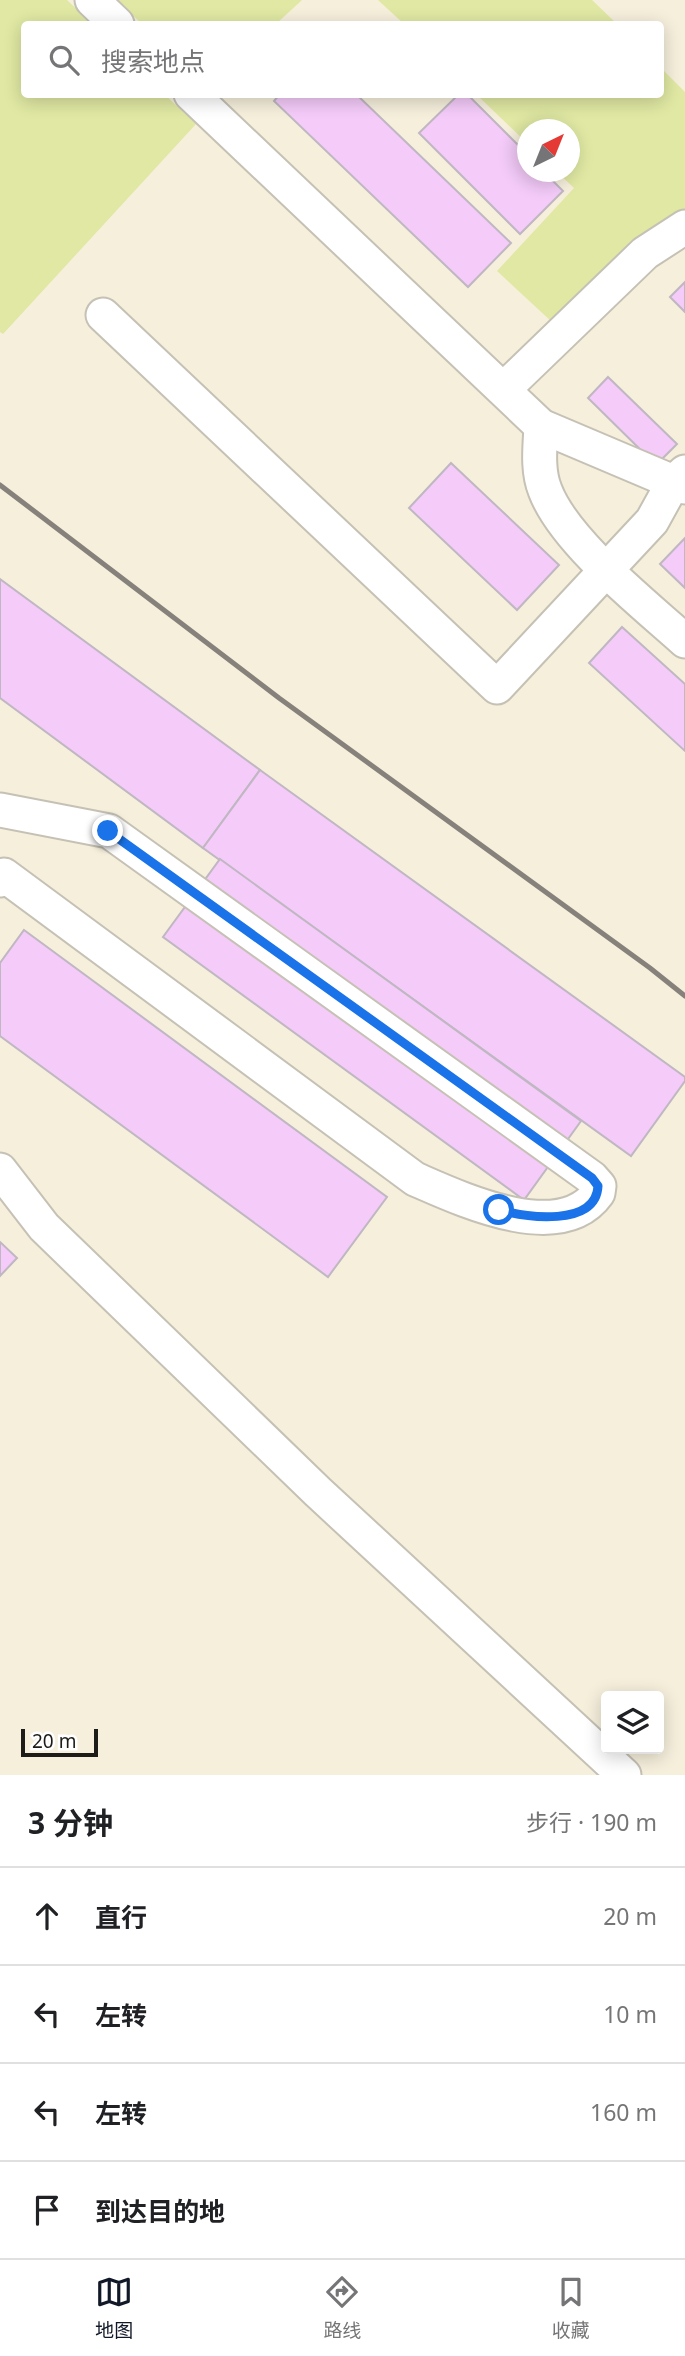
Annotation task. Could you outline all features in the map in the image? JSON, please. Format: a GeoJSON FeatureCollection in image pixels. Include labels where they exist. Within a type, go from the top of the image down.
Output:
{"type":"FeatureCollection","features":[{"type":"Feature","properties":{"kind":"lane"},"geometry":{"type":"LineString","coordinates":[[92,0],[114,21]]}},
{"type":"Feature","properties":{"kind":"lane"},"geometry":{"type":"LineString","coordinates":[[103,315],[497,687],[652,521],[681,481],[541,426],[195,98]]}},
{"type":"Feature","properties":{"kind":"lane"},"geometry":{"type":"LineString","coordinates":[[503,389],[645,253],[685,227]]}},
{"type":"Feature","properties":{"kind":"lane"},"geometry":{"type":"LineString","coordinates":[[541,426],[539,462],[544,490],[559,516],[607,570],[685,641]]}},
{"type":"Feature","properties":{"kind":"lane"},"geometry":{"type":"LineString","coordinates":[[0,810],[108,831],[592,1178],[598,1186],[598,1193],[583,1209],[560,1217],[522,1216],[415,1179],[4,875],[0,880]]}},
{"type":"Feature","properties":{"kind":"lane"},"geometry":{"type":"LineString","coordinates":[[0,1170],[28,1208],[64,1246],[317,1492],[624,1775]]}},
{"type":"Feature","properties":{"kind":"shaded area"},"geometry":{"type":"Polygon","coordinates":[[[0,0],[685,0],[685,1775],[0,1775],[0,0]]]}},
{"type":"Feature","properties":{"kind":"green space"},"geometry":{"type":"Polygon","coordinates":[[[0,0],[67,0],[89,21],[21,21],[21,98],[168,98],[196,124],[3,334],[0,332],[0,0]]]}},
{"type":"Feature","properties":{"kind":"green space"},"geometry":{"type":"Polygon","coordinates":[[[116,0],[302,0],[279,21],[139,21],[116,0]]]}},
{"type":"Feature","properties":{"kind":"green space"},"geometry":{"type":"Polygon","coordinates":[[[378,0],[592,0],[614,21],[401,21],[378,0]]]}},
{"type":"Feature","properties":{"kind":"green space"},"geometry":{"type":"Polygon","coordinates":[[[664,71],[685,92],[685,215],[552,322],[497,271],[574,188],[568,182],[580,182],[580,119],[517,119],[517,133],[480,98],[664,98],[664,71]]]}},
{"type":"Feature","properties":{"kind":"building"},"geometry":{"type":"Polygon","coordinates":[[[277,98],[360,98],[511,243],[468,287],[274,101],[277,98]]]}},
{"type":"Feature","properties":{"kind":"building"},"geometry":{"type":"Polygon","coordinates":[[[455,98],[471,98],[517,144],[517,182],[554,182],[563,191],[520,234],[419,133],[455,98]]]}},
{"type":"Feature","properties":{"kind":"building"},"geometry":{"type":"Polygon","coordinates":[[[685,282],[685,312],[670,297],[685,282]]]}},
{"type":"Feature","properties":{"kind":"building"},"geometry":{"type":"Polygon","coordinates":[[[608,377],[677,444],[656,465],[588,398],[608,377]]]}},
{"type":"Feature","properties":{"kind":"building"},"geometry":{"type":"Polygon","coordinates":[[[451,463],[559,565],[517,610],[409,508],[451,463]]]}},
{"type":"Feature","properties":{"kind":"building"},"geometry":{"type":"Polygon","coordinates":[[[685,538],[685,588],[660,564],[685,538]]]}},
{"type":"Feature","properties":{"kind":"building"},"geometry":{"type":"Polygon","coordinates":[[[0,579],[260,770],[203,848],[0,698],[0,579]]]}},
{"type":"Feature","properties":{"kind":"building"},"geometry":{"type":"Polygon","coordinates":[[[622,627],[685,684],[685,751],[589,663],[622,627]]]}},
{"type":"Feature","properties":{"kind":"building"},"geometry":{"type":"Polygon","coordinates":[[[260,770],[685,1077],[685,1081],[631,1156],[203,848],[260,770]]]}},
{"type":"Feature","properties":{"kind":"building"},"geometry":{"type":"Polygon","coordinates":[[[220,859],[581,1121],[524,1200],[163,937],[220,859]]]}},
{"type":"Feature","properties":{"kind":"building"},"geometry":{"type":"Polygon","coordinates":[[[24,930],[387,1197],[328,1277],[0,1036],[0,963],[24,930]]]}},
{"type":"Feature","properties":{"kind":"building"},"geometry":{"type":"Polygon","coordinates":[[[0,1242],[17,1258],[0,1276],[0,1242]]]}},
{"type":"Feature","properties":{"kind":"railway"},"geometry":{"type":"LineString","coordinates":[[0,485],[279,698],[685,996]]}},
{"type":"Feature","properties":{"kind":"route"},"geometry":{"type":"LineString","coordinates":[[108,831],[592,1178],[598,1186],[598,1193],[583,1209],[560,1217],[522,1216],[499,1210]]}}]}
